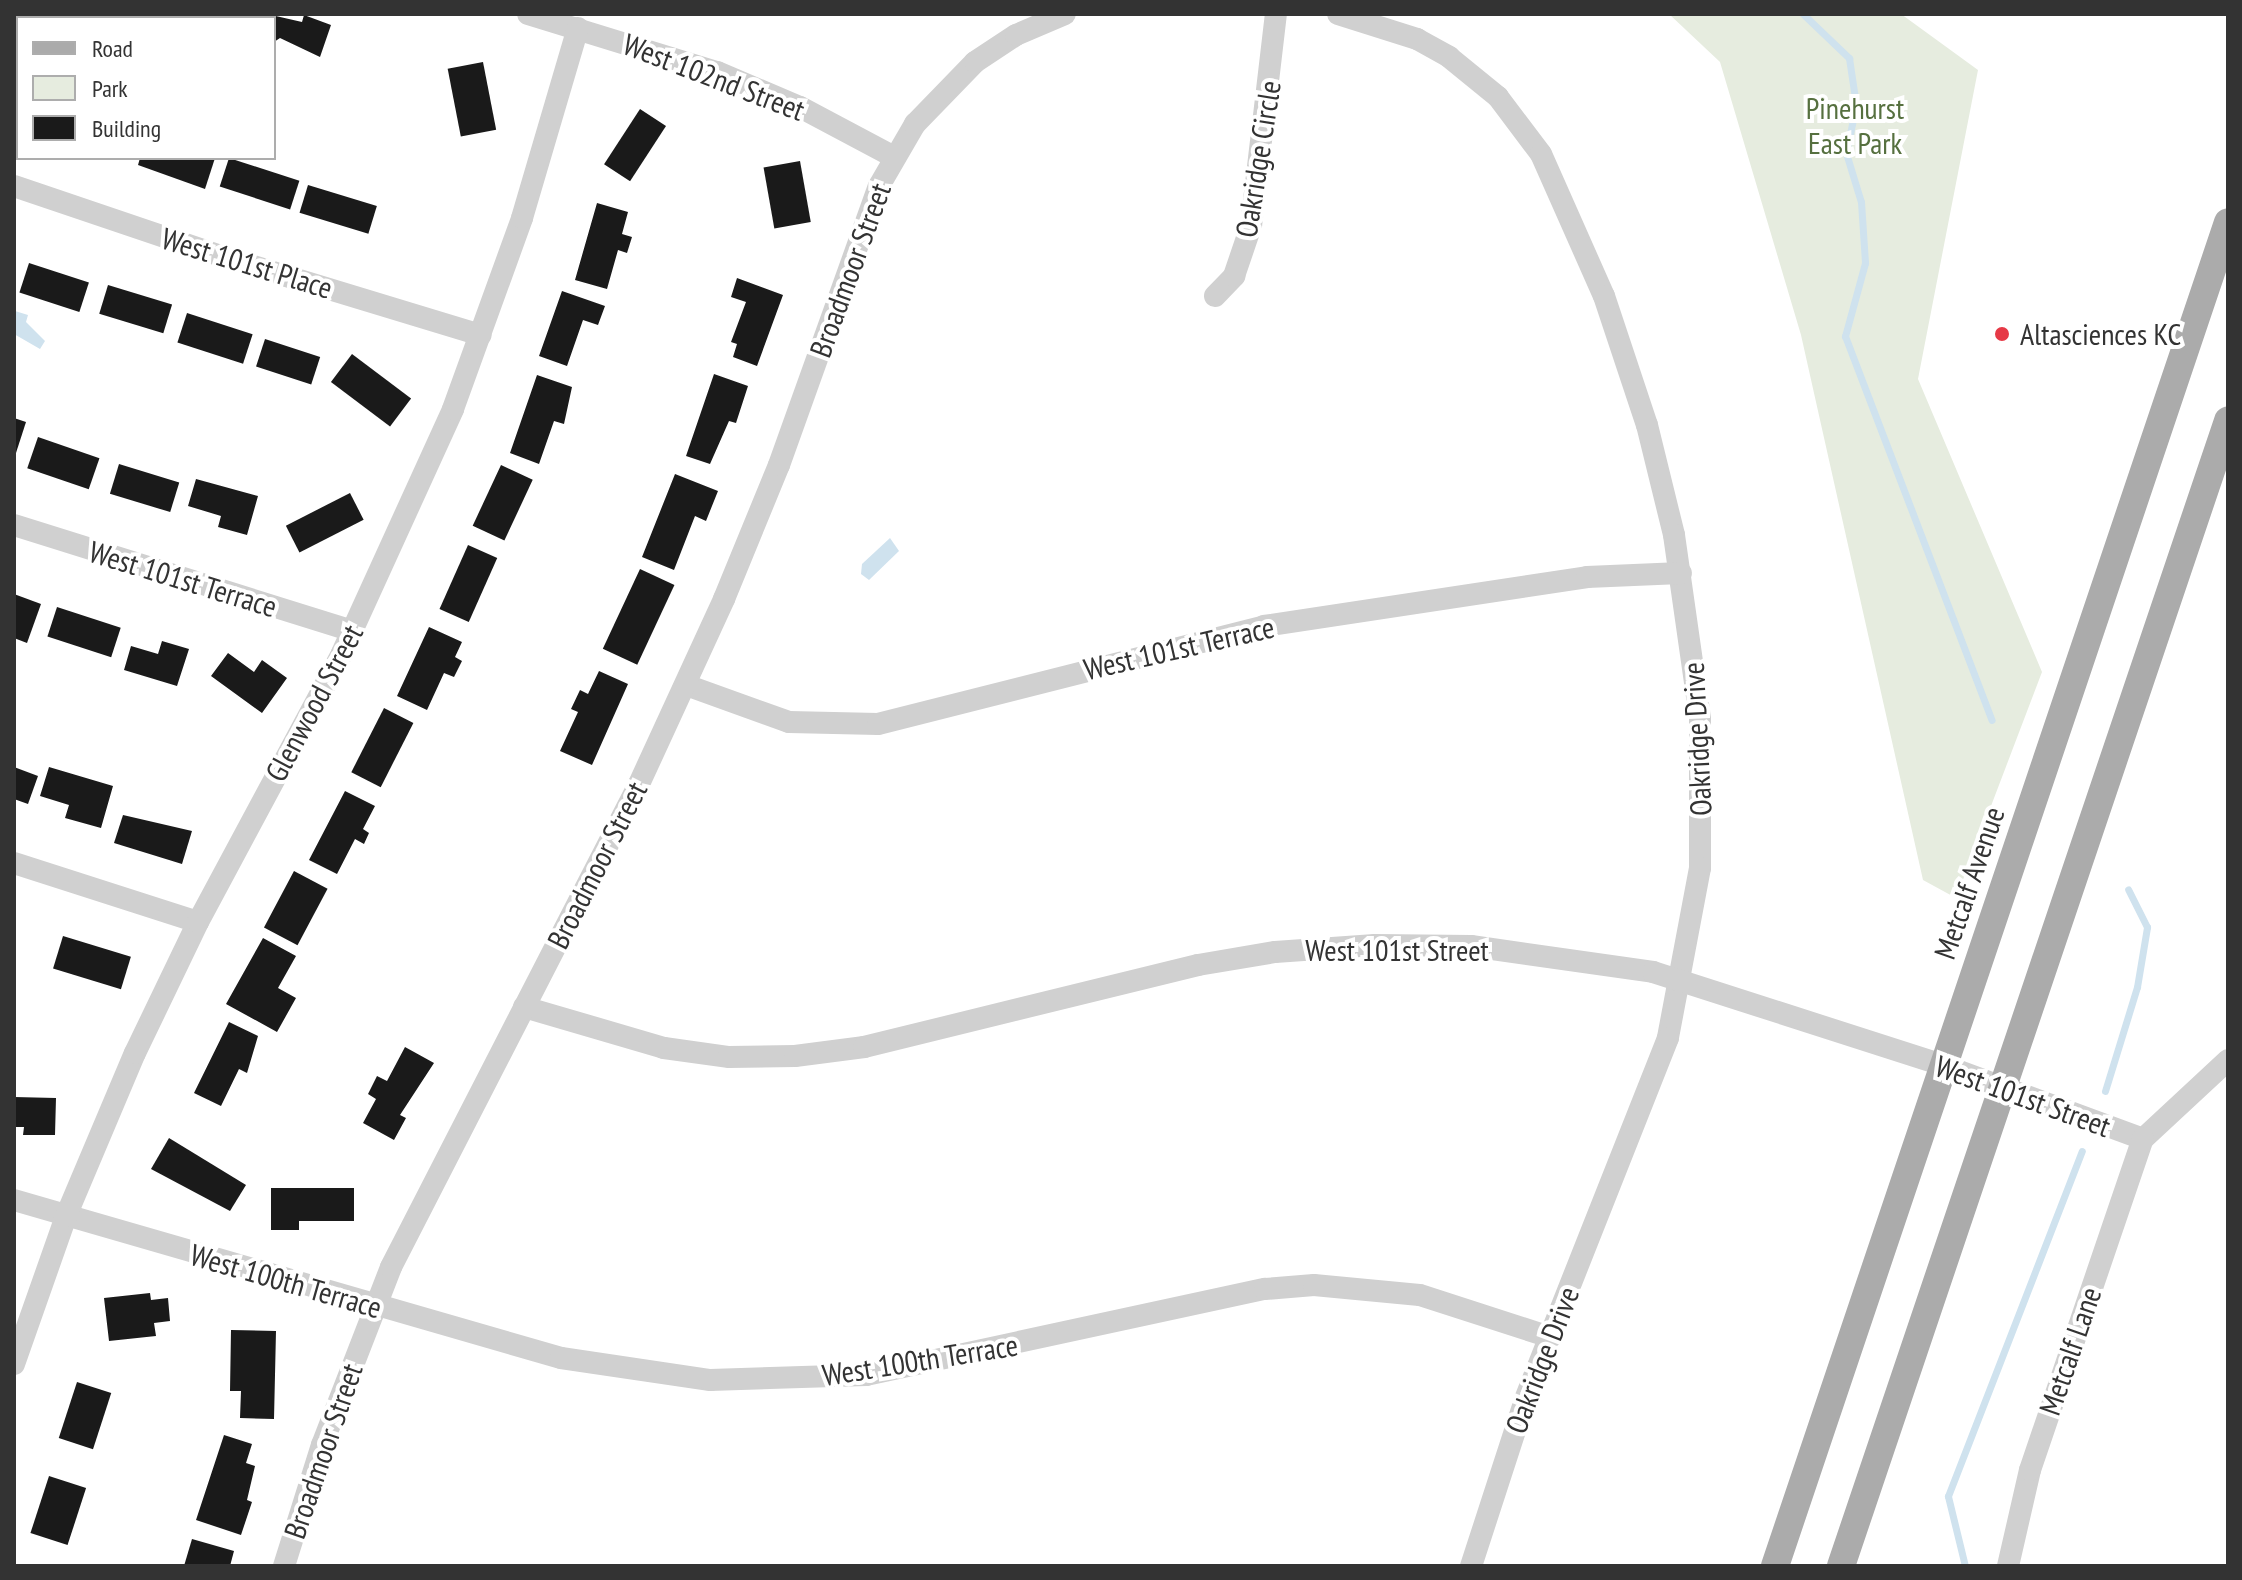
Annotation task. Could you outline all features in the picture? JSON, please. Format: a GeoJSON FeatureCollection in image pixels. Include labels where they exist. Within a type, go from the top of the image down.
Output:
{"type":"FeatureCollection","features":[{"type":"Feature","properties":{"kind":"main road","name":"Metcalf Avenue"},"geometry":{"type":"LineString","coordinates":[[1775,1566],[2228,222]]}},
{"type":"Feature","properties":{"kind":"main road"},"geometry":{"type":"LineString","coordinates":[[1841,1566],[2228,421]]}},
{"type":"Feature","properties":{"kind":"street","name":"West 102nd Street"},"geometry":{"type":"LineString","coordinates":[[528,14],[717,72],[800,107],[894,157]]}},
{"type":"Feature","properties":{"kind":"street","name":"Broadmoor Street"},"geometry":{"type":"LineString","coordinates":[[284,1566],[375,1306],[416,1212],[524,1007],[686,685],[779,465],[894,157],[915,124],[975,62],[1016,35],[1065,14]]}},
{"type":"Feature","properties":{"kind":"street","name":"Oakridge Circle"},"geometry":{"type":"LineString","coordinates":[[1215,296],[1234,276],[1251,226],[1276,14]]}},
{"type":"Feature","properties":{"kind":"street","name":"Oakridge Drive"},"geometry":{"type":"LineString","coordinates":[[1338,14],[1417,39],[1449,57],[1498,97],[1541,154],[1621,339],[1647,425],[1681,573],[1700,717],[1703,802],[1700,868],[1681,980],[1658,1069],[1550,1337],[1471,1566]]}},
{"type":"Feature","properties":{"kind":"street","name":"Glenwood Street"},"geometry":{"type":"LineString","coordinates":[[14,1364],[66,1216],[198,922],[352,631],[400,532],[481,335],[544,149],[578,28]]}},
{"type":"Feature","properties":{"kind":"street","name":"West 101st Place"},"geometry":{"type":"LineString","coordinates":[[14,186],[227,258],[481,335]]}},
{"type":"Feature","properties":{"kind":"street","name":"West 101st Terrace"},"geometry":{"type":"LineString","coordinates":[[14,525],[352,631]]}},
{"type":"Feature","properties":{"kind":"street","name":"West 101st Terrace"},"geometry":{"type":"LineString","coordinates":[[686,685],[789,722],[878,724],[1264,626],[1587,577],[1681,573]]}},
{"type":"Feature","properties":{"kind":"street"},"geometry":{"type":"LineString","coordinates":[[14,863],[198,922]]}},
{"type":"Feature","properties":{"kind":"street","name":"West 101st Street"},"geometry":{"type":"LineString","coordinates":[[524,1007],[664,1048],[729,1057],[795,1056],[864,1047],[1183,969],[1275,952],[1375,945],[1471,946],[1574,958],[1681,980],[1943,1065],[2002,1090],[2143,1139],[2228,1060]]}},
{"type":"Feature","properties":{"kind":"street","name":"Metcalf Lane"},"geometry":{"type":"LineString","coordinates":[[2008,1566],[2030,1470],[2143,1139]]}},
{"type":"Feature","properties":{"kind":"street","name":"West 100th Terrace"},"geometry":{"type":"LineString","coordinates":[[14,1200],[561,1358],[710,1380],[866,1375],[1265,1289],[1314,1285],[1420,1295],[1550,1337]]}},
{"type":"Feature","properties":{"kind":"green space","name":"Pinehurst East Park"},"geometry":{"type":"Polygon","coordinates":[[[1669,14],[1901,14],[1978,70],[1918,379],[2042,672],[1956,898],[1923,880],[1801,335],[1720,62],[1669,14]]]}},
{"type":"Feature","properties":{"kind":"water"},"geometry":{"type":"Polygon","coordinates":[[[15,311],[28,315],[26,322],[45,341],[40,349],[14,334],[15,311]]]}},
{"type":"Feature","properties":{"kind":"water"},"geometry":{"type":"Polygon","coordinates":[[[890,538],[899,551],[869,580],[861,574],[862,564],[890,538]]]}},
{"type":"Feature","properties":{"kind":"building"},"geometry":{"type":"Polygon","coordinates":[[[191,14],[236,14],[235,16],[191,14]]]}},
{"type":"Feature","properties":{"kind":"building"},"geometry":{"type":"Polygon","coordinates":[[[304,15],[331,25],[320,57],[280,38],[276,41],[276,16],[302,22],[304,15]]]}},
{"type":"Feature","properties":{"kind":"building"},"geometry":{"type":"Polygon","coordinates":[[[483,62],[496,130],[461,137],[448,69],[483,62]]]}},
{"type":"Feature","properties":{"kind":"building"},"geometry":{"type":"Polygon","coordinates":[[[640,109],[666,126],[630,181],[604,164],[640,109]]]}},
{"type":"Feature","properties":{"kind":"building"},"geometry":{"type":"Polygon","coordinates":[[[139,160],[214,160],[205,189],[138,165],[139,160]]]}},
{"type":"Feature","properties":{"kind":"building"},"geometry":{"type":"Polygon","coordinates":[[[228,160],[299,181],[290,209],[220,187],[228,160]]]}},
{"type":"Feature","properties":{"kind":"building"},"geometry":{"type":"Polygon","coordinates":[[[800,161],[811,222],[774,228],[764,167],[800,161]]]}},
{"type":"Feature","properties":{"kind":"building"},"geometry":{"type":"Polygon","coordinates":[[[308,185],[377,206],[368,234],[300,213],[308,185]]]}},
{"type":"Feature","properties":{"kind":"building"},"geometry":{"type":"Polygon","coordinates":[[[597,203],[628,212],[622,234],[632,237],[627,253],[618,250],[607,289],[575,280],[597,203]]]}},
{"type":"Feature","properties":{"kind":"building"},"geometry":{"type":"Polygon","coordinates":[[[29,263],[89,282],[79,312],[19,292],[29,263]]]}},
{"type":"Feature","properties":{"kind":"building"},"geometry":{"type":"Polygon","coordinates":[[[737,278],[783,295],[757,366],[733,357],[737,344],[731,342],[746,302],[731,297],[737,278]]]}},
{"type":"Feature","properties":{"kind":"building"},"geometry":{"type":"Polygon","coordinates":[[[108,285],[172,305],[163,333],[99,314],[108,285]]]}},
{"type":"Feature","properties":{"kind":"building"},"geometry":{"type":"Polygon","coordinates":[[[562,291],[605,306],[598,325],[583,320],[567,366],[539,356],[562,291]]]}},
{"type":"Feature","properties":{"kind":"building"},"geometry":{"type":"Polygon","coordinates":[[[187,313],[253,334],[243,364],[177,342],[187,313]]]}},
{"type":"Feature","properties":{"kind":"building"},"geometry":{"type":"Polygon","coordinates":[[[265,339],[320,357],[311,385],[256,367],[265,339]]]}},
{"type":"Feature","properties":{"kind":"building"},"geometry":{"type":"Polygon","coordinates":[[[352,354],[411,399],[390,426],[331,382],[352,354]]]}},
{"type":"Feature","properties":{"kind":"building"},"geometry":{"type":"Polygon","coordinates":[[[714,374],[748,386],[736,423],[729,421],[710,464],[686,456],[714,374]]]}},
{"type":"Feature","properties":{"kind":"building"},"geometry":{"type":"Polygon","coordinates":[[[537,375],[572,387],[564,424],[554,421],[539,464],[510,453],[537,375]]]}},
{"type":"Feature","properties":{"kind":"building"},"geometry":{"type":"Polygon","coordinates":[[[14,418],[26,422],[15,456],[14,456],[14,418]]]}},
{"type":"Feature","properties":{"kind":"building"},"geometry":{"type":"Polygon","coordinates":[[[38,437],[99,458],[89,489],[27,468],[38,437]]]}},
{"type":"Feature","properties":{"kind":"building"},"geometry":{"type":"Polygon","coordinates":[[[119,464],[179,482],[170,512],[110,494],[119,464]]]}},
{"type":"Feature","properties":{"kind":"building"},"geometry":{"type":"Polygon","coordinates":[[[501,465],[533,480],[504,541],[473,526],[501,465]]]}},
{"type":"Feature","properties":{"kind":"building"},"geometry":{"type":"Polygon","coordinates":[[[675,474],[718,491],[706,521],[695,516],[674,570],[642,557],[675,474]]]}},
{"type":"Feature","properties":{"kind":"building"},"geometry":{"type":"Polygon","coordinates":[[[196,479],[258,496],[247,535],[218,527],[221,516],[188,506],[196,479]]]}},
{"type":"Feature","properties":{"kind":"building"},"geometry":{"type":"Polygon","coordinates":[[[350,493],[364,520],[299,552],[286,526],[350,493]]]}},
{"type":"Feature","properties":{"kind":"building"},"geometry":{"type":"Polygon","coordinates":[[[468,545],[497,558],[469,622],[440,609],[468,545]]]}},
{"type":"Feature","properties":{"kind":"building"},"geometry":{"type":"Polygon","coordinates":[[[640,569],[674,585],[637,665],[603,649],[640,569]]]}},
{"type":"Feature","properties":{"kind":"building"},"geometry":{"type":"Polygon","coordinates":[[[14,594],[41,604],[27,643],[14,638],[14,594]]]}},
{"type":"Feature","properties":{"kind":"building"},"geometry":{"type":"Polygon","coordinates":[[[57,607],[121,628],[111,657],[47,636],[57,607]]]}},
{"type":"Feature","properties":{"kind":"building"},"geometry":{"type":"Polygon","coordinates":[[[429,627],[462,642],[455,657],[462,661],[454,677],[444,673],[427,710],[397,696],[429,627]]]}},
{"type":"Feature","properties":{"kind":"building"},"geometry":{"type":"Polygon","coordinates":[[[162,641],[189,649],[177,686],[124,670],[131,646],[158,654],[162,641]]]}},
{"type":"Feature","properties":{"kind":"building"},"geometry":{"type":"Polygon","coordinates":[[[228,653],[254,672],[262,660],[287,678],[262,713],[211,676],[228,653]]]}},
{"type":"Feature","properties":{"kind":"building"},"geometry":{"type":"Polygon","coordinates":[[[599,671],[628,684],[592,765],[560,751],[578,712],[571,709],[580,690],[588,694],[599,671]]]}},
{"type":"Feature","properties":{"kind":"building"},"geometry":{"type":"Polygon","coordinates":[[[384,708],[413,723],[381,787],[351,772],[384,708]]]}},
{"type":"Feature","properties":{"kind":"building"},"geometry":{"type":"Polygon","coordinates":[[[14,767],[38,776],[28,804],[14,799],[14,767]]]}},
{"type":"Feature","properties":{"kind":"building"},"geometry":{"type":"Polygon","coordinates":[[[49,767],[113,786],[101,828],[65,818],[69,805],[40,796],[49,767]]]}},
{"type":"Feature","properties":{"kind":"building"},"geometry":{"type":"Polygon","coordinates":[[[345,791],[375,806],[363,829],[369,833],[364,844],[355,839],[337,874],[309,860],[345,791]]]}},
{"type":"Feature","properties":{"kind":"building"},"geometry":{"type":"Polygon","coordinates":[[[123,815],[192,831],[182,864],[114,843],[123,815]]]}},
{"type":"Feature","properties":{"kind":"building"},"geometry":{"type":"Polygon","coordinates":[[[294,871],[328,889],[298,945],[264,928],[294,871]]]}},
{"type":"Feature","properties":{"kind":"building"},"geometry":{"type":"Polygon","coordinates":[[[63,936],[131,957],[121,989],[53,969],[63,936]]]}},
{"type":"Feature","properties":{"kind":"building"},"geometry":{"type":"Polygon","coordinates":[[[263,938],[296,956],[278,988],[296,998],[277,1032],[226,1004],[263,938]]]}},
{"type":"Feature","properties":{"kind":"building"},"geometry":{"type":"Polygon","coordinates":[[[229,1022],[258,1036],[247,1073],[239,1069],[221,1106],[194,1093],[229,1022]]]}},
{"type":"Feature","properties":{"kind":"building"},"geometry":{"type":"Polygon","coordinates":[[[405,1047],[434,1063],[400,1115],[406,1118],[394,1140],[363,1123],[376,1099],[368,1094],[377,1076],[387,1081],[405,1047]]]}},
{"type":"Feature","properties":{"kind":"building"},"geometry":{"type":"Polygon","coordinates":[[[14,1097],[56,1098],[55,1135],[23,1135],[24,1127],[14,1127],[14,1097]]]}},
{"type":"Feature","properties":{"kind":"building"},"geometry":{"type":"Polygon","coordinates":[[[169,1138],[246,1185],[230,1211],[151,1169],[169,1138]]]}},
{"type":"Feature","properties":{"kind":"building"},"geometry":{"type":"Polygon","coordinates":[[[271,1188],[354,1188],[354,1221],[299,1221],[299,1230],[271,1230],[271,1188]]]}},
{"type":"Feature","properties":{"kind":"building"},"geometry":{"type":"Polygon","coordinates":[[[150,1293],[151,1300],[168,1298],[170,1321],[154,1323],[156,1336],[109,1341],[104,1298],[150,1293]]]}},
{"type":"Feature","properties":{"kind":"building"},"geometry":{"type":"Polygon","coordinates":[[[231,1330],[276,1331],[274,1419],[240,1418],[241,1391],[230,1391],[231,1330]]]}},
{"type":"Feature","properties":{"kind":"building"},"geometry":{"type":"Polygon","coordinates":[[[77,1382],[111,1393],[93,1449],[59,1438],[77,1382]]]}},
{"type":"Feature","properties":{"kind":"building"},"geometry":{"type":"Polygon","coordinates":[[[224,1435],[252,1444],[246,1463],[255,1466],[247,1500],[252,1502],[241,1535],[196,1520],[224,1435]]]}},
{"type":"Feature","properties":{"kind":"building"},"geometry":{"type":"Polygon","coordinates":[[[49,1476],[86,1488],[68,1545],[30,1533],[49,1476]]]}},
{"type":"Feature","properties":{"kind":"building"},"geometry":{"type":"Polygon","coordinates":[[[192,1539],[234,1551],[230,1566],[184,1566],[192,1539]]]}},
{"type":"Feature","properties":{"kind":"waterway"},"geometry":{"type":"LineString","coordinates":[[1803,14],[1849,58],[1856,105],[1846,153],[1861,202],[1865,263],[1845,336],[1992,720]]}},
{"type":"Feature","properties":{"kind":"waterway"},"geometry":{"type":"LineString","coordinates":[[2105,1091],[2137,987],[2147,927],[2128,889]]}},
{"type":"Feature","properties":{"kind":"waterway"},"geometry":{"type":"LineString","coordinates":[[1965,1566],[1948,1496],[2082,1151]]}},
{"type":"Feature","properties":{"kind":"place","name":"Altasciences KC"},"geometry":{"type":"Point","coordinates":[2002,334]}}]}
